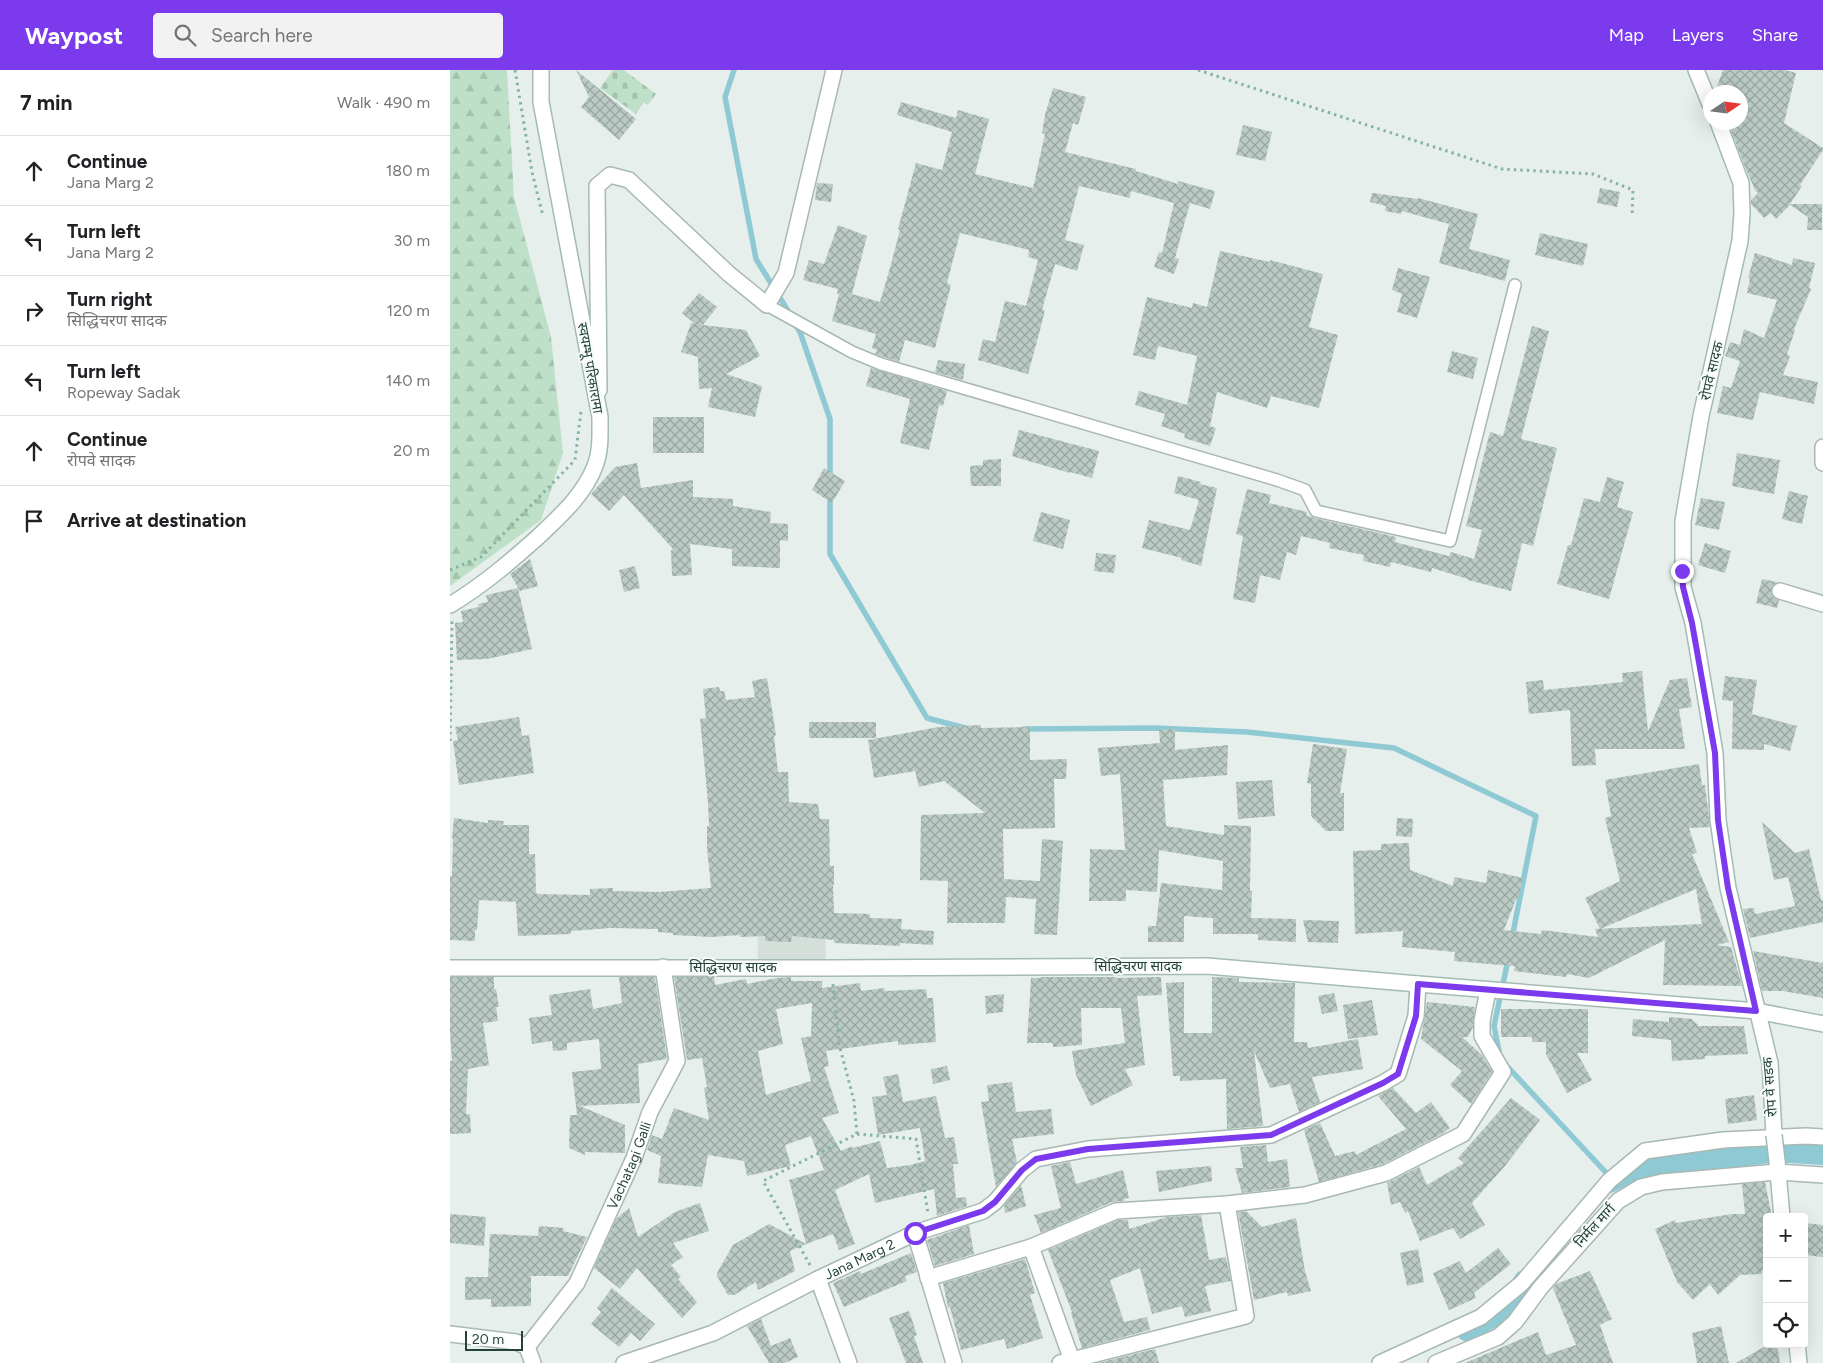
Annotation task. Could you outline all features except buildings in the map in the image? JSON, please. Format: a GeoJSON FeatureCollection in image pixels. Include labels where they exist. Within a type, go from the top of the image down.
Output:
{"type":"FeatureCollection","features":[{"type":"Feature","properties":{"kind":"street","name":"स्वयम्भू परिकारामा"},"geometry":{"type":"LineString","coordinates":[[451,604],[504,568],[565,512],[582,490],[595,466],[600,448],[600,417],[540,102],[541,70]]}},
{"type":"Feature","properties":{"kind":"street"},"geometry":{"type":"LineString","coordinates":[[600,417],[597,186],[610,175],[629,180],[766,305],[786,273],[834,70]]}},
{"type":"Feature","properties":{"kind":"street"},"geometry":{"type":"LineString","coordinates":[[1696,70],[1703,87]]}},
{"type":"Feature","properties":{"kind":"street","name":"रोपवे सादक"},"geometry":{"type":"LineString","coordinates":[[1721,130],[1741,183],[1742,213],[1740,241],[1701,416],[1683,521],[1683,587],[1692,623],[1715,753],[1718,820],[1728,888],[1756,1011]]}},
{"type":"Feature","properties":{"kind":"street"},"geometry":{"type":"LineString","coordinates":[[1823,447],[1823,463]]}},
{"type":"Feature","properties":{"kind":"street"},"geometry":{"type":"LineString","coordinates":[[1780,591],[1823,604]]}},
{"type":"Feature","properties":{"kind":"street","name":"सिद्धिचरण सादक"},"geometry":{"type":"LineString","coordinates":[[450,968],[1207,966],[1756,1011],[1823,1024]]}},
{"type":"Feature","properties":{"kind":"street","name":"Vachatagi Galli"},"geometry":{"type":"LineString","coordinates":[[527,1347],[577,1283],[634,1158],[650,1112],[677,1061],[662,967]]}},
{"type":"Feature","properties":{"kind":"street","name":"Jana Marg 2"},"geometry":{"type":"LineString","coordinates":[[624,1363],[713,1333],[818,1279],[915,1233],[983,1211],[995,1202],[1022,1170],[1036,1159],[1088,1149],[1271,1135],[1383,1083],[1398,1074],[1416,1016],[1418,984]]}},
{"type":"Feature","properties":{"kind":"street"},"geometry":{"type":"LineString","coordinates":[[928,1278],[1031,1247],[1116,1211],[1227,1204],[1305,1195],[1386,1173],[1463,1134],[1503,1072],[1482,1036],[1482,1021],[1488,990]]}},
{"type":"Feature","properties":{"kind":"street","name":"रोप वे सडक"},"geometry":{"type":"LineString","coordinates":[[1756,1011],[1770,1063],[1774,1135],[1782,1213]]}},
{"type":"Feature","properties":{"kind":"street"},"geometry":{"type":"LineString","coordinates":[[1380,1363],[1481,1317],[1522,1283],[1609,1182],[1645,1151],[1723,1140],[1806,1136],[1823,1138]]}},
{"type":"Feature","properties":{"kind":"street","name":"निर्मल मार्ग"},"geometry":{"type":"LineString","coordinates":[[1436,1363],[1498,1337],[1515,1322],[1541,1287],[1618,1201],[1641,1187],[1662,1182],[1777,1166],[1823,1175]]}},
{"type":"Feature","properties":{"kind":"street"},"geometry":{"type":"LineString","coordinates":[[1031,1247],[1068,1362],[1246,1316],[1227,1204]]}},
{"type":"Feature","properties":{"kind":"street"},"geometry":{"type":"LineString","coordinates":[[915,1233],[954,1363]]}},
{"type":"Feature","properties":{"kind":"street"},"geometry":{"type":"LineString","coordinates":[[818,1279],[849,1363]]}},
{"type":"Feature","properties":{"kind":"street"},"geometry":{"type":"LineString","coordinates":[[450,1334],[516,1342],[527,1347],[532,1363]]}},
{"type":"Feature","properties":{"kind":"street"},"geometry":{"type":"LineString","coordinates":[[1797,1348],[1799,1363]]}},
{"type":"Feature","properties":{"kind":"lane"},"geometry":{"type":"LineString","coordinates":[[766,305],[852,352],[880,364],[1277,480],[1305,490],[1316,511],[1450,541],[1515,285]]}},
{"type":"Feature","properties":{"kind":"path"},"geometry":{"type":"LineString","coordinates":[[514,70],[532,172],[544,218]]}},
{"type":"Feature","properties":{"kind":"path"},"geometry":{"type":"LineString","coordinates":[[1198,70],[1502,169],[1592,174],[1633,190],[1632,217]]}},
{"type":"Feature","properties":{"kind":"path"},"geometry":{"type":"LineString","coordinates":[[450,570],[481,557],[575,460],[581,408]]}},
{"type":"Feature","properties":{"kind":"path"},"geometry":{"type":"LineString","coordinates":[[450,741],[451,604]]}},
{"type":"Feature","properties":{"kind":"path"},"geometry":{"type":"LineString","coordinates":[[831,968],[839,1044],[854,1102],[857,1134]]}},
{"type":"Feature","properties":{"kind":"path"},"geometry":{"type":"LineString","coordinates":[[818,1279],[763,1181],[857,1134],[916,1139],[931,1228]]}},
{"type":"Feature","properties":{"kind":"shaded area"},"geometry":{"type":"Polygon","coordinates":[[[757,897],[825,919],[826,966],[758,967],[757,897]]]}},
{"type":"Feature","properties":{"kind":"green space"},"geometry":{"type":"Polygon","coordinates":[[[450,70],[507,70],[514,197],[551,337],[563,453],[541,520],[450,586],[450,70]]]}},
{"type":"Feature","properties":{"kind":"green space"},"geometry":{"type":"Polygon","coordinates":[[[613,70],[624,70],[656,94],[648,105],[644,102],[636,114],[600,88],[613,70]]]}},
{"type":"Feature","properties":{"kind":"waterway"},"geometry":{"type":"LineString","coordinates":[[734,70],[725,97],[756,259],[790,314]]}},
{"type":"Feature","properties":{"kind":"waterway"},"geometry":{"type":"LineString","coordinates":[[794,322],[800,332],[830,419],[830,479]]}},
{"type":"Feature","properties":{"kind":"waterway"},"geometry":{"type":"LineString","coordinates":[[830,496],[830,554],[927,718],[965,728]]}},
{"type":"Feature","properties":{"kind":"waterway"},"geometry":{"type":"LineString","coordinates":[[1024,729],[1155,728],[1247,732],[1394,748],[1536,816],[1512,938]]}},
{"type":"Feature","properties":{"kind":"waterway"},"geometry":{"type":"LineString","coordinates":[[1500,1056],[1494,1026],[1508,960]]}},
{"type":"Feature","properties":{"kind":"waterway"},"geometry":{"type":"LineString","coordinates":[[1505,1064],[1611,1178]]}},
{"type":"Feature","properties":{"kind":"waterway"},"geometry":{"type":"LineString","coordinates":[[1610,1183],[1633,1171],[1776,1152],[1823,1155]]}},
{"type":"Feature","properties":{"kind":"waterway"},"geometry":{"type":"LineString","coordinates":[[1466,1331],[1506,1310],[1524,1280]]}},
{"type":"Feature","properties":{"kind":"route"},"geometry":{"type":"LineString","coordinates":[[915,1233],[983,1211],[995,1202],[1022,1170],[1036,1159],[1088,1149],[1271,1135],[1383,1083],[1398,1074],[1416,1016],[1418,984],[1756,1011],[1728,888],[1718,820],[1715,753],[1692,623],[1683,587],[1682,571]]}}]}
